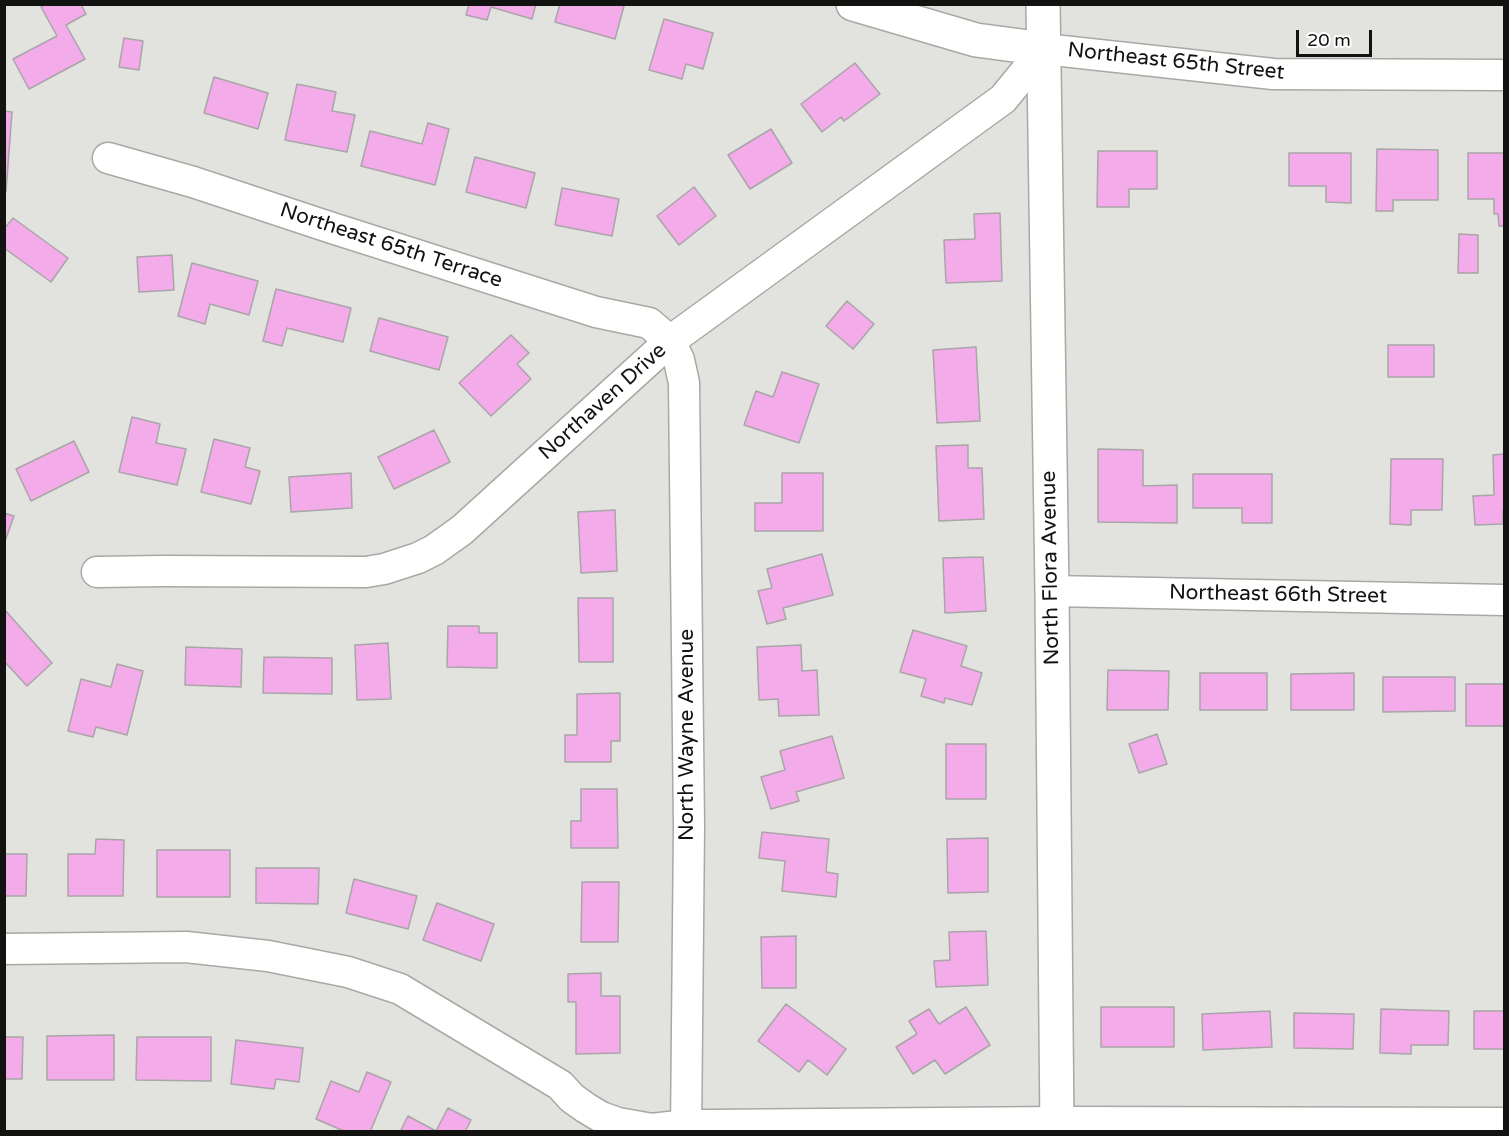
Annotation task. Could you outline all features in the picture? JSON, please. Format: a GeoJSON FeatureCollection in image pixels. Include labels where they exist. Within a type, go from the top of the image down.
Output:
{"type":"FeatureCollection","features":[{"type":"Feature","properties":{"kind":"street","name":"Northeast 65th Street"},"geometry":{"type":"LineString","coordinates":[[853,4],[976,40],[1273,74],[1504,75]]}},
{"type":"Feature","properties":{"kind":"street","name":"North Flora Avenue"},"geometry":{"type":"LineString","coordinates":[[1043,4],[1057,1127]]}},
{"type":"Feature","properties":{"kind":"street","name":"Northaven Drive"},"geometry":{"type":"LineString","coordinates":[[97,572],[366,572],[418,558],[434,550],[462,530],[669,341],[1003,99],[1044,49]]}},
{"type":"Feature","properties":{"kind":"street","name":"Northeast 65th Terrace"},"geometry":{"type":"LineString","coordinates":[[108,158],[193,182],[596,312],[649,324],[669,341]]}},
{"type":"Feature","properties":{"kind":"street","name":"North Wayne Avenue"},"geometry":{"type":"LineString","coordinates":[[669,341],[679,360],[684,383],[689,826],[686,1128]]}},
{"type":"Feature","properties":{"kind":"street","name":"Northeast 66th Street"},"geometry":{"type":"LineString","coordinates":[[1052,591],[1504,600]]}},
{"type":"Feature","properties":{"kind":"street"},"geometry":{"type":"LineString","coordinates":[[4,949],[186,947],[268,956],[348,972],[400,989],[560,1085],[572,1098],[601,1117],[618,1123],[652,1129],[1504,1123]]}},
{"type":"Feature","properties":{"kind":"building"},"geometry":{"type":"Polygon","coordinates":[[[46,4],[81,4],[86,14],[66,25],[85,59],[29,89],[13,59],[57,36],[41,7],[46,4]]]}},
{"type":"Feature","properties":{"kind":"building"},"geometry":{"type":"Polygon","coordinates":[[[469,4],[536,4],[532,19],[491,7],[487,20],[466,15],[469,4]]]}},
{"type":"Feature","properties":{"kind":"building"},"geometry":{"type":"Polygon","coordinates":[[[560,4],[619,4],[624,6],[615,39],[555,22],[560,4]]]}},
{"type":"Feature","properties":{"kind":"building"},"geometry":{"type":"Polygon","coordinates":[[[664,19],[713,33],[703,69],[686,64],[682,79],[649,70],[664,19]]]}},
{"type":"Feature","properties":{"kind":"building"},"geometry":{"type":"Polygon","coordinates":[[[124,38],[143,41],[139,70],[119,67],[124,38]]]}},
{"type":"Feature","properties":{"kind":"building"},"geometry":{"type":"Polygon","coordinates":[[[855,63],[880,94],[844,121],[841,117],[822,132],[801,104],[855,63]]]}},
{"type":"Feature","properties":{"kind":"building"},"geometry":{"type":"Polygon","coordinates":[[[214,77],[268,93],[258,129],[204,113],[214,77]]]}},
{"type":"Feature","properties":{"kind":"building"},"geometry":{"type":"Polygon","coordinates":[[[297,84],[336,92],[332,111],[355,115],[347,152],[285,140],[297,84]]]}},
{"type":"Feature","properties":{"kind":"building"},"geometry":{"type":"Polygon","coordinates":[[[4,111],[12,112],[6,192],[4,192],[4,111]]]}},
{"type":"Feature","properties":{"kind":"building"},"geometry":{"type":"Polygon","coordinates":[[[428,123],[449,129],[435,185],[361,166],[370,131],[422,144],[428,123]]]}},
{"type":"Feature","properties":{"kind":"building"},"geometry":{"type":"Polygon","coordinates":[[[771,129],[792,163],[750,189],[728,155],[771,129]]]}},
{"type":"Feature","properties":{"kind":"building"},"geometry":{"type":"Polygon","coordinates":[[[1377,149],[1438,150],[1438,200],[1393,200],[1393,211],[1376,211],[1377,149]]]}},
{"type":"Feature","properties":{"kind":"building"},"geometry":{"type":"Polygon","coordinates":[[[1098,151],[1157,151],[1157,189],[1129,189],[1129,207],[1097,207],[1098,151]]]}},
{"type":"Feature","properties":{"kind":"building"},"geometry":{"type":"Polygon","coordinates":[[[1289,153],[1351,153],[1351,203],[1326,202],[1326,186],[1289,186],[1289,153]]]}},
{"type":"Feature","properties":{"kind":"building"},"geometry":{"type":"Polygon","coordinates":[[[1468,153],[1504,153],[1504,226],[1499,226],[1498,214],[1494,214],[1494,199],[1468,199],[1468,153]]]}},
{"type":"Feature","properties":{"kind":"building"},"geometry":{"type":"Polygon","coordinates":[[[475,157],[535,173],[526,208],[466,192],[475,157]]]}},
{"type":"Feature","properties":{"kind":"building"},"geometry":{"type":"Polygon","coordinates":[[[694,187],[716,216],[679,245],[657,216],[694,187]]]}},
{"type":"Feature","properties":{"kind":"building"},"geometry":{"type":"Polygon","coordinates":[[[562,188],[619,199],[612,236],[555,225],[562,188]]]}},
{"type":"Feature","properties":{"kind":"building"},"geometry":{"type":"Polygon","coordinates":[[[1000,213],[1002,281],[946,283],[944,240],[975,239],[974,214],[1000,213]]]}},
{"type":"Feature","properties":{"kind":"building"},"geometry":{"type":"Polygon","coordinates":[[[13,218],[68,258],[51,282],[4,248],[4,229],[13,218]]]}},
{"type":"Feature","properties":{"kind":"building"},"geometry":{"type":"Polygon","coordinates":[[[1459,234],[1478,235],[1478,273],[1458,273],[1459,234]]]}},
{"type":"Feature","properties":{"kind":"building"},"geometry":{"type":"Polygon","coordinates":[[[172,255],[174,290],[139,292],[137,257],[172,255]]]}},
{"type":"Feature","properties":{"kind":"building"},"geometry":{"type":"Polygon","coordinates":[[[192,263],[258,281],[249,315],[210,304],[205,324],[178,316],[192,263]]]}},
{"type":"Feature","properties":{"kind":"building"},"geometry":{"type":"Polygon","coordinates":[[[276,289],[351,308],[343,342],[287,328],[282,346],[263,341],[276,289]]]}},
{"type":"Feature","properties":{"kind":"building"},"geometry":{"type":"Polygon","coordinates":[[[847,301],[874,324],[853,349],[826,326],[847,301]]]}},
{"type":"Feature","properties":{"kind":"building"},"geometry":{"type":"Polygon","coordinates":[[[379,318],[448,337],[439,370],[370,351],[379,318]]]}},
{"type":"Feature","properties":{"kind":"building"},"geometry":{"type":"Polygon","coordinates":[[[511,335],[529,353],[517,364],[531,379],[491,416],[459,383],[511,335]]]}},
{"type":"Feature","properties":{"kind":"building"},"geometry":{"type":"Polygon","coordinates":[[[1388,345],[1434,345],[1434,377],[1388,377],[1388,345]]]}},
{"type":"Feature","properties":{"kind":"building"},"geometry":{"type":"Polygon","coordinates":[[[976,347],[980,421],[937,423],[933,350],[976,347]]]}},
{"type":"Feature","properties":{"kind":"building"},"geometry":{"type":"Polygon","coordinates":[[[782,372],[819,384],[799,443],[744,425],[756,391],[773,397],[782,372]]]}},
{"type":"Feature","properties":{"kind":"building"},"geometry":{"type":"Polygon","coordinates":[[[132,417],[160,424],[156,443],[186,449],[177,485],[119,472],[132,417]]]}},
{"type":"Feature","properties":{"kind":"building"},"geometry":{"type":"Polygon","coordinates":[[[434,430],[450,462],[394,489],[378,457],[434,430]]]}},
{"type":"Feature","properties":{"kind":"building"},"geometry":{"type":"Polygon","coordinates":[[[214,439],[250,448],[245,467],[260,471],[251,504],[201,492],[214,439]]]}},
{"type":"Feature","properties":{"kind":"building"},"geometry":{"type":"Polygon","coordinates":[[[74,441],[89,472],[31,501],[16,469],[74,441]]]}},
{"type":"Feature","properties":{"kind":"building"},"geometry":{"type":"Polygon","coordinates":[[[968,445],[968,468],[982,468],[984,519],[939,521],[936,446],[968,445]]]}},
{"type":"Feature","properties":{"kind":"building"},"geometry":{"type":"Polygon","coordinates":[[[1098,449],[1143,450],[1143,486],[1177,485],[1177,523],[1098,522],[1098,449]]]}},
{"type":"Feature","properties":{"kind":"building"},"geometry":{"type":"Polygon","coordinates":[[[1504,454],[1503,524],[1475,525],[1473,496],[1494,495],[1493,455],[1504,454]]]}},
{"type":"Feature","properties":{"kind":"building"},"geometry":{"type":"Polygon","coordinates":[[[1391,459],[1443,459],[1442,510],[1411,510],[1411,525],[1390,524],[1391,459]]]}},
{"type":"Feature","properties":{"kind":"building"},"geometry":{"type":"Polygon","coordinates":[[[351,473],[352,508],[291,512],[289,477],[351,473]]]}},
{"type":"Feature","properties":{"kind":"building"},"geometry":{"type":"Polygon","coordinates":[[[782,473],[823,473],[823,531],[755,531],[755,503],[782,503],[782,473]]]}},
{"type":"Feature","properties":{"kind":"building"},"geometry":{"type":"Polygon","coordinates":[[[1193,474],[1272,474],[1272,523],[1242,523],[1242,508],[1193,508],[1193,474]]]}},
{"type":"Feature","properties":{"kind":"building"},"geometry":{"type":"Polygon","coordinates":[[[615,510],[617,571],[581,573],[578,512],[615,510]]]}},
{"type":"Feature","properties":{"kind":"building"},"geometry":{"type":"Polygon","coordinates":[[[4,513],[14,516],[4,544],[4,513]]]}},
{"type":"Feature","properties":{"kind":"building"},"geometry":{"type":"Polygon","coordinates":[[[822,554],[833,595],[783,608],[786,619],[767,624],[758,591],[772,588],[767,569],[822,554]]]}},
{"type":"Feature","properties":{"kind":"building"},"geometry":{"type":"Polygon","coordinates":[[[983,557],[986,611],[945,613],[943,558],[983,557]]]}},
{"type":"Feature","properties":{"kind":"building"},"geometry":{"type":"Polygon","coordinates":[[[578,598],[613,598],[613,662],[579,662],[578,598]]]}},
{"type":"Feature","properties":{"kind":"building"},"geometry":{"type":"Polygon","coordinates":[[[4,609],[52,663],[27,686],[4,661],[4,609]]]}},
{"type":"Feature","properties":{"kind":"building"},"geometry":{"type":"Polygon","coordinates":[[[448,626],[479,626],[479,633],[497,633],[497,668],[447,667],[448,626]]]}},
{"type":"Feature","properties":{"kind":"building"},"geometry":{"type":"Polygon","coordinates":[[[913,630],[967,646],[961,666],[982,673],[972,705],[945,698],[944,703],[921,696],[926,679],[900,672],[913,630]]]}},
{"type":"Feature","properties":{"kind":"building"},"geometry":{"type":"Polygon","coordinates":[[[388,643],[391,699],[357,700],[355,645],[388,643]]]}},
{"type":"Feature","properties":{"kind":"building"},"geometry":{"type":"Polygon","coordinates":[[[801,645],[802,671],[817,670],[819,715],[779,716],[778,699],[759,700],[757,647],[801,645]]]}},
{"type":"Feature","properties":{"kind":"building"},"geometry":{"type":"Polygon","coordinates":[[[186,647],[242,649],[241,687],[185,685],[186,647]]]}},
{"type":"Feature","properties":{"kind":"building"},"geometry":{"type":"Polygon","coordinates":[[[264,657],[332,658],[332,694],[263,693],[264,657]]]}},
{"type":"Feature","properties":{"kind":"building"},"geometry":{"type":"Polygon","coordinates":[[[117,664],[143,671],[127,735],[96,727],[93,737],[68,731],[81,679],[111,687],[117,664]]]}},
{"type":"Feature","properties":{"kind":"building"},"geometry":{"type":"Polygon","coordinates":[[[1108,670],[1169,671],[1168,710],[1107,710],[1108,670]]]}},
{"type":"Feature","properties":{"kind":"building"},"geometry":{"type":"Polygon","coordinates":[[[1200,673],[1267,673],[1267,710],[1200,710],[1200,673]]]}},
{"type":"Feature","properties":{"kind":"building"},"geometry":{"type":"Polygon","coordinates":[[[1354,673],[1354,710],[1291,710],[1291,674],[1354,673]]]}},
{"type":"Feature","properties":{"kind":"building"},"geometry":{"type":"Polygon","coordinates":[[[1383,677],[1455,677],[1455,711],[1383,712],[1383,677]]]}},
{"type":"Feature","properties":{"kind":"building"},"geometry":{"type":"Polygon","coordinates":[[[1466,684],[1504,684],[1504,726],[1466,726],[1466,684]]]}},
{"type":"Feature","properties":{"kind":"building"},"geometry":{"type":"Polygon","coordinates":[[[620,693],[620,741],[611,741],[611,762],[565,762],[565,735],[577,735],[577,694],[620,693]]]}},
{"type":"Feature","properties":{"kind":"building"},"geometry":{"type":"Polygon","coordinates":[[[1157,734],[1167,764],[1139,773],[1129,744],[1157,734]]]}},
{"type":"Feature","properties":{"kind":"building"},"geometry":{"type":"Polygon","coordinates":[[[832,736],[844,778],[796,792],[799,801],[771,809],[761,777],[785,770],[780,751],[832,736]]]}},
{"type":"Feature","properties":{"kind":"building"},"geometry":{"type":"Polygon","coordinates":[[[946,744],[986,744],[986,799],[946,799],[946,744]]]}},
{"type":"Feature","properties":{"kind":"building"},"geometry":{"type":"Polygon","coordinates":[[[581,789],[617,789],[618,848],[571,848],[571,821],[581,821],[581,789]]]}},
{"type":"Feature","properties":{"kind":"building"},"geometry":{"type":"Polygon","coordinates":[[[762,832],[829,839],[826,872],[838,874],[836,897],[782,891],[785,861],[759,858],[762,832]]]}},
{"type":"Feature","properties":{"kind":"building"},"geometry":{"type":"Polygon","coordinates":[[[988,838],[988,892],[948,893],[947,839],[988,838]]]}},
{"type":"Feature","properties":{"kind":"building"},"geometry":{"type":"Polygon","coordinates":[[[96,839],[124,840],[123,896],[68,896],[68,854],[95,854],[96,839]]]}},
{"type":"Feature","properties":{"kind":"building"},"geometry":{"type":"Polygon","coordinates":[[[157,850],[230,850],[230,897],[157,897],[157,850]]]}},
{"type":"Feature","properties":{"kind":"building"},"geometry":{"type":"Polygon","coordinates":[[[4,854],[27,854],[26,896],[4,896],[4,854]]]}},
{"type":"Feature","properties":{"kind":"building"},"geometry":{"type":"Polygon","coordinates":[[[256,868],[319,868],[318,904],[256,903],[256,868]]]}},
{"type":"Feature","properties":{"kind":"building"},"geometry":{"type":"Polygon","coordinates":[[[354,879],[417,896],[408,929],[346,913],[354,879]]]}},
{"type":"Feature","properties":{"kind":"building"},"geometry":{"type":"Polygon","coordinates":[[[582,882],[619,882],[618,942],[581,942],[582,882]]]}},
{"type":"Feature","properties":{"kind":"building"},"geometry":{"type":"Polygon","coordinates":[[[437,903],[494,924],[481,961],[423,940],[437,903]]]}},
{"type":"Feature","properties":{"kind":"building"},"geometry":{"type":"Polygon","coordinates":[[[986,931],[988,985],[936,987],[934,961],[950,960],[949,932],[986,931]]]}},
{"type":"Feature","properties":{"kind":"building"},"geometry":{"type":"Polygon","coordinates":[[[796,936],[796,988],[762,988],[761,937],[796,936]]]}},
{"type":"Feature","properties":{"kind":"building"},"geometry":{"type":"Polygon","coordinates":[[[601,973],[601,996],[620,996],[620,1053],[576,1054],[576,1002],[568,1002],[568,974],[601,973]]]}},
{"type":"Feature","properties":{"kind":"building"},"geometry":{"type":"Polygon","coordinates":[[[786,1004],[846,1049],[827,1075],[808,1060],[799,1072],[758,1041],[786,1004]]]}},
{"type":"Feature","properties":{"kind":"building"},"geometry":{"type":"Polygon","coordinates":[[[966,1007],[990,1045],[945,1074],[935,1060],[913,1074],[896,1047],[917,1034],[909,1021],[929,1009],[939,1024],[966,1007]]]}},
{"type":"Feature","properties":{"kind":"building"},"geometry":{"type":"Polygon","coordinates":[[[1101,1007],[1174,1007],[1174,1047],[1101,1047],[1101,1007]]]}},
{"type":"Feature","properties":{"kind":"building"},"geometry":{"type":"Polygon","coordinates":[[[1381,1009],[1449,1011],[1448,1045],[1411,1045],[1411,1054],[1380,1053],[1381,1009]]]}},
{"type":"Feature","properties":{"kind":"building"},"geometry":{"type":"Polygon","coordinates":[[[1270,1011],[1272,1047],[1203,1050],[1202,1014],[1270,1011]]]}},
{"type":"Feature","properties":{"kind":"building"},"geometry":{"type":"Polygon","coordinates":[[[1474,1011],[1504,1011],[1504,1049],[1474,1049],[1474,1011]]]}},
{"type":"Feature","properties":{"kind":"building"},"geometry":{"type":"Polygon","coordinates":[[[1294,1013],[1354,1014],[1353,1049],[1294,1048],[1294,1013]]]}},
{"type":"Feature","properties":{"kind":"building"},"geometry":{"type":"Polygon","coordinates":[[[114,1035],[114,1080],[47,1080],[47,1036],[114,1035]]]}},
{"type":"Feature","properties":{"kind":"building"},"geometry":{"type":"Polygon","coordinates":[[[4,1037],[23,1037],[22,1079],[4,1079],[4,1037]]]}},
{"type":"Feature","properties":{"kind":"building"},"geometry":{"type":"Polygon","coordinates":[[[137,1037],[211,1037],[211,1081],[136,1080],[137,1037]]]}},
{"type":"Feature","properties":{"kind":"building"},"geometry":{"type":"Polygon","coordinates":[[[236,1040],[303,1048],[299,1082],[276,1079],[274,1089],[231,1084],[236,1040]]]}},
{"type":"Feature","properties":{"kind":"building"},"geometry":{"type":"Polygon","coordinates":[[[367,1072],[391,1082],[370,1132],[346,1132],[316,1119],[331,1081],[359,1092],[367,1072]]]}},
{"type":"Feature","properties":{"kind":"building"},"geometry":{"type":"Polygon","coordinates":[[[448,1108],[471,1120],[465,1132],[400,1132],[408,1116],[436,1131],[448,1108]]]}}]}
